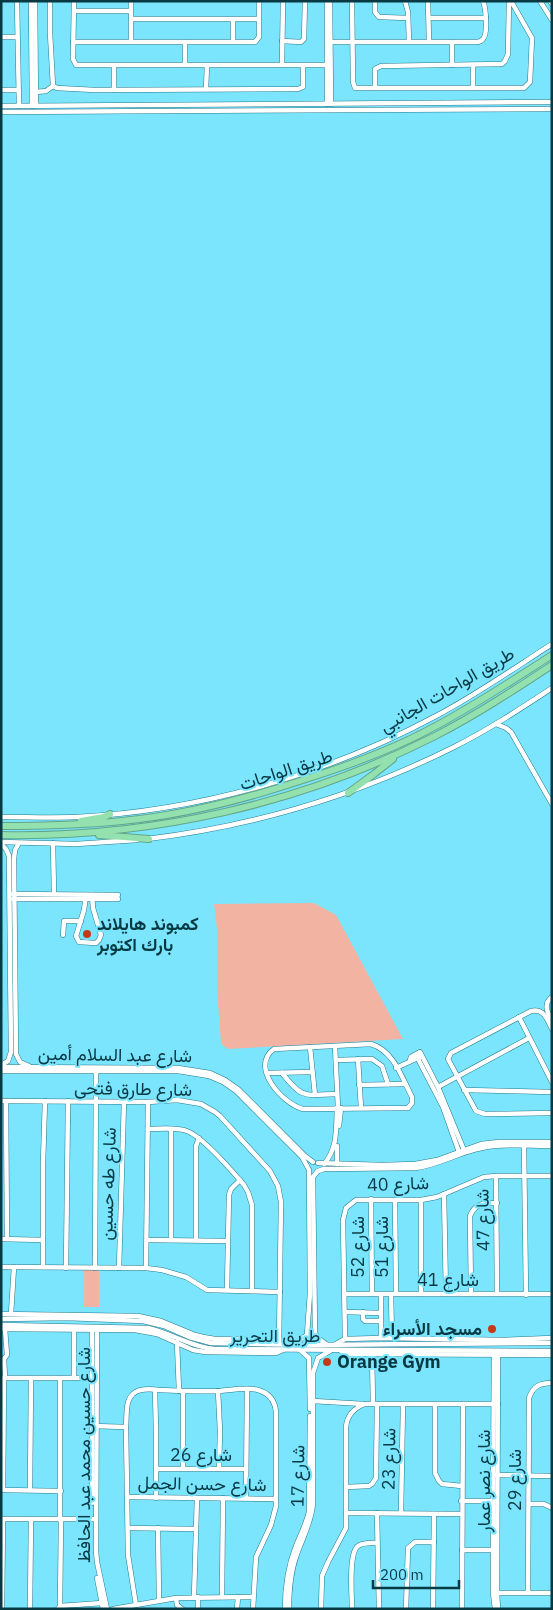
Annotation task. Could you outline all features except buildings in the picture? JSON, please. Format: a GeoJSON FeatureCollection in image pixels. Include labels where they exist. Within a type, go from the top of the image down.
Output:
{"type":"FeatureCollection","features":[{"type":"Feature","properties":{"kind":"highway","name":"طريق الواحات"},"geometry":{"type":"LineString","coordinates":[[1,826],[78,825],[123,821],[218,806],[270,792],[359,762],[424,732],[461,712],[552,655]]}},
{"type":"Feature","properties":{"kind":"highway","name":"طريق الواحات"},"geometry":{"type":"LineString","coordinates":[[1,835],[86,834],[170,823],[246,807],[314,787],[367,768],[400,753],[465,719],[552,665]]}},
{"type":"Feature","properties":{"kind":"highway"},"geometry":{"type":"LineString","coordinates":[[348,793],[400,753]]}},
{"type":"Feature","properties":{"kind":"highway"},"geometry":{"type":"LineString","coordinates":[[78,825],[82,821],[110,814]]}},
{"type":"Feature","properties":{"kind":"highway"},"geometry":{"type":"LineString","coordinates":[[86,834],[149,839]]}},
{"type":"Feature","properties":{"kind":"street"},"geometry":{"type":"LineString","coordinates":[[17,1],[19,106]]}},
{"type":"Feature","properties":{"kind":"street"},"geometry":{"type":"LineString","coordinates":[[31,1],[34,106]]}},
{"type":"Feature","properties":{"kind":"street"},"geometry":{"type":"LineString","coordinates":[[34,106],[36,92],[35,1]]}},
{"type":"Feature","properties":{"kind":"street"},"geometry":{"type":"LineString","coordinates":[[50,1],[53,86]]}},
{"type":"Feature","properties":{"kind":"street"},"geometry":{"type":"LineString","coordinates":[[74,1],[73,60],[76,65],[327,65]]}},
{"type":"Feature","properties":{"kind":"street"},"geometry":{"type":"LineString","coordinates":[[131,1],[131,42]]}},
{"type":"Feature","properties":{"kind":"street"},"geometry":{"type":"LineString","coordinates":[[73,42],[252,42],[258,40],[259,36],[259,1]]}},
{"type":"Feature","properties":{"kind":"street"},"geometry":{"type":"LineString","coordinates":[[282,65],[283,1]]}},
{"type":"Feature","properties":{"kind":"street"},"geometry":{"type":"LineString","coordinates":[[282,41],[301,42],[304,39],[305,1]]}},
{"type":"Feature","properties":{"kind":"street"},"geometry":{"type":"LineString","coordinates":[[328,1],[327,65],[329,91]]}},
{"type":"Feature","properties":{"kind":"street"},"geometry":{"type":"LineString","coordinates":[[352,1],[353,85],[358,89],[524,88],[530,82],[532,38],[510,1]]}},
{"type":"Feature","properties":{"kind":"street"},"geometry":{"type":"LineString","coordinates":[[375,1],[375,12],[379,17],[408,18]]}},
{"type":"Feature","properties":{"kind":"street"},"geometry":{"type":"LineString","coordinates":[[405,1],[408,9],[409,42]]}},
{"type":"Feature","properties":{"kind":"street"},"geometry":{"type":"LineString","coordinates":[[428,1],[430,42]]}},
{"type":"Feature","properties":{"kind":"street"},"geometry":{"type":"LineString","coordinates":[[330,42],[476,42],[482,40],[485,36],[486,18],[483,1]]}},
{"type":"Feature","properties":{"kind":"street"},"geometry":{"type":"LineString","coordinates":[[375,88],[374,72],[378,66],[498,65],[504,62],[508,58],[510,1]]}},
{"type":"Feature","properties":{"kind":"street"},"geometry":{"type":"LineString","coordinates":[[540,1],[552,20]]}},
{"type":"Feature","properties":{"kind":"street"},"geometry":{"type":"LineString","coordinates":[[74,11],[131,11]]}},
{"type":"Feature","properties":{"kind":"street"},"geometry":{"type":"LineString","coordinates":[[429,18],[486,18]]}},
{"type":"Feature","properties":{"kind":"street"},"geometry":{"type":"LineString","coordinates":[[131,19],[259,19]]}},
{"type":"Feature","properties":{"kind":"street"},"geometry":{"type":"LineString","coordinates":[[232,42],[233,19]]}},
{"type":"Feature","properties":{"kind":"street"},"geometry":{"type":"LineString","coordinates":[[328,20],[330,42],[329,104]]}},
{"type":"Feature","properties":{"kind":"street"},"geometry":{"type":"LineString","coordinates":[[1,37],[17,37]]}},
{"type":"Feature","properties":{"kind":"street"},"geometry":{"type":"LineString","coordinates":[[185,42],[185,66]]}},
{"type":"Feature","properties":{"kind":"street"},"geometry":{"type":"LineString","coordinates":[[452,42],[452,65]]}},
{"type":"Feature","properties":{"kind":"street"},"geometry":{"type":"LineString","coordinates":[[206,89],[207,65]]}},
{"type":"Feature","properties":{"kind":"street"},"geometry":{"type":"LineString","coordinates":[[53,86],[57,88],[114,90],[300,89],[303,86],[303,65]]}},
{"type":"Feature","properties":{"kind":"street"},"geometry":{"type":"LineString","coordinates":[[473,65],[473,88]]}},
{"type":"Feature","properties":{"kind":"street"},"geometry":{"type":"LineString","coordinates":[[114,66],[114,90]]}},
{"type":"Feature","properties":{"kind":"street"},"geometry":{"type":"LineString","coordinates":[[36,92],[46,91],[53,86]]}},
{"type":"Feature","properties":{"kind":"street"},"geometry":{"type":"LineString","coordinates":[[1,90],[18,90]]}},
{"type":"Feature","properties":{"kind":"street"},"geometry":{"type":"LineString","coordinates":[[1,106],[366,104],[548,100]]}},
{"type":"Feature","properties":{"kind":"street"},"geometry":{"type":"LineString","coordinates":[[250,104],[252,107],[250,110]]}},
{"type":"Feature","properties":{"kind":"street"},"geometry":{"type":"LineString","coordinates":[[260,104],[260,110]]}},
{"type":"Feature","properties":{"kind":"street"},"geometry":{"type":"LineString","coordinates":[[354,104],[356,108],[354,110]]}},
{"type":"Feature","properties":{"kind":"street"},"geometry":{"type":"LineString","coordinates":[[366,104],[367,110]]}},
{"type":"Feature","properties":{"kind":"street"},"geometry":{"type":"LineString","coordinates":[[82,105],[82,112]]}},
{"type":"Feature","properties":{"kind":"street"},"geometry":{"type":"LineString","coordinates":[[98,105],[98,112]]}},
{"type":"Feature","properties":{"kind":"street"},"geometry":{"type":"LineString","coordinates":[[1,112],[552,109]]}},
{"type":"Feature","properties":{"kind":"street","name":"طريق الواحات الجانبي"},"geometry":{"type":"LineString","coordinates":[[1,817],[77,816],[167,807],[227,794],[309,771],[355,754],[436,716],[552,644]]}},
{"type":"Feature","properties":{"kind":"street"},"geometry":{"type":"LineString","coordinates":[[1,843],[110,842],[149,839],[232,825],[297,809],[348,793],[417,765],[496,724],[552,688]]}},
{"type":"Feature","properties":{"kind":"street"},"geometry":{"type":"LineString","coordinates":[[496,724],[511,732],[552,804]]}},
{"type":"Feature","properties":{"kind":"street"},"geometry":{"type":"LineString","coordinates":[[1,843],[8,854],[12,897],[17,1057],[21,1063],[33,1067]]}},
{"type":"Feature","properties":{"kind":"street"},"geometry":{"type":"LineString","coordinates":[[1,1068],[10,1057],[12,897],[14,854],[19,843]]}},
{"type":"Feature","properties":{"kind":"street"},"geometry":{"type":"LineString","coordinates":[[53,843],[54,894]]}},
{"type":"Feature","properties":{"kind":"street"},"geometry":{"type":"LineString","coordinates":[[12,897],[54,894],[89,897]]}},
{"type":"Feature","properties":{"kind":"street"},"geometry":{"type":"LineString","coordinates":[[12,897],[118,897]]}},
{"type":"Feature","properties":{"kind":"street"},"geometry":{"type":"LineString","coordinates":[[89,897],[100,935],[96,943],[82,943],[77,940],[76,933],[89,897]]}},
{"type":"Feature","properties":{"kind":"street"},"geometry":{"type":"LineString","coordinates":[[85,908],[92,908]]}},
{"type":"Feature","properties":{"kind":"street"},"geometry":{"type":"LineString","coordinates":[[62,935],[64,921],[81,921]]}},
{"type":"Feature","properties":{"kind":"street"},"geometry":{"type":"LineString","coordinates":[[552,997],[546,1007],[552,1020]]}},
{"type":"Feature","properties":{"kind":"street"},"geometry":{"type":"LineString","coordinates":[[552,1028],[543,1013],[531,1011],[451,1053],[449,1056],[449,1062],[464,1090],[474,1108],[480,1113],[552,1113]]}},
{"type":"Feature","properties":{"kind":"street"},"geometry":{"type":"LineString","coordinates":[[519,1017],[552,1082]]}},
{"type":"Feature","properties":{"kind":"street"},"geometry":{"type":"LineString","coordinates":[[438,1087],[530,1038]]}},
{"type":"Feature","properties":{"kind":"street"},"geometry":{"type":"LineString","coordinates":[[371,1044],[378,1046],[389,1054],[413,1100],[412,1103],[408,1108],[310,1109],[290,1104],[274,1087],[267,1073],[265,1062],[274,1049],[310,1047],[371,1044]]}},
{"type":"Feature","properties":{"kind":"street"},"geometry":{"type":"LineString","coordinates":[[335,1046],[339,1108],[336,1140],[337,1164]]}},
{"type":"Feature","properties":{"kind":"street"},"geometry":{"type":"LineString","coordinates":[[310,1047],[315,1095]]}},
{"type":"Feature","properties":{"kind":"street"},"geometry":{"type":"LineString","coordinates":[[396,1068],[410,1060],[413,1061],[419,1056]]}},
{"type":"Feature","properties":{"kind":"street"},"geometry":{"type":"LineString","coordinates":[[419,1056],[438,1087],[462,1151]]}},
{"type":"Feature","properties":{"kind":"street"},"geometry":{"type":"LineString","coordinates":[[419,1056],[462,1151]]}},
{"type":"Feature","properties":{"kind":"street"},"geometry":{"type":"LineString","coordinates":[[10,1057],[13,1059],[17,1057]]}},
{"type":"Feature","properties":{"kind":"street"},"geometry":{"type":"LineString","coordinates":[[358,1059],[361,1108]]}},
{"type":"Feature","properties":{"kind":"street"},"geometry":{"type":"LineString","coordinates":[[336,1060],[372,1059],[378,1062],[385,1071],[388,1084]]}},
{"type":"Feature","properties":{"kind":"street","name":"شارع عبد السلام أمين"},"geometry":{"type":"LineString","coordinates":[[1,1068],[33,1067],[178,1071],[209,1076],[230,1086],[305,1156],[316,1162]]}},
{"type":"Feature","properties":{"kind":"street","name":"شارع عبد السلام أمين"},"geometry":{"type":"LineString","coordinates":[[1,1068],[96,1069]]}},
{"type":"Feature","properties":{"kind":"street"},"geometry":{"type":"LineString","coordinates":[[95,1268],[96,1069]]}},
{"type":"Feature","properties":{"kind":"street"},"geometry":{"type":"LineString","coordinates":[[267,1073],[312,1072]]}},
{"type":"Feature","properties":{"kind":"street"},"geometry":{"type":"LineString","coordinates":[[282,1073],[299,1093],[315,1095],[337,1094]]}},
{"type":"Feature","properties":{"kind":"street"},"geometry":{"type":"LineString","coordinates":[[360,1085],[405,1084]]}},
{"type":"Feature","properties":{"kind":"street"},"geometry":{"type":"LineString","coordinates":[[464,1090],[552,1092]]}},
{"type":"Feature","properties":{"kind":"street","name":"شارع طارق فتحى"},"geometry":{"type":"LineString","coordinates":[[4,1101],[148,1102],[177,1100],[201,1104],[220,1116],[270,1171],[278,1186],[280,1202],[280,1344]]}},
{"type":"Feature","properties":{"kind":"street"},"geometry":{"type":"LineString","coordinates":[[4,1101],[4,1239],[43,1240]]}},
{"type":"Feature","properties":{"kind":"street"},"geometry":{"type":"LineString","coordinates":[[43,1267],[45,1101]]}},
{"type":"Feature","properties":{"kind":"street"},"geometry":{"type":"LineString","coordinates":[[66,1268],[68,1101]]}},
{"type":"Feature","properties":{"kind":"street","name":"شارع طه حسين"},"geometry":{"type":"LineString","coordinates":[[119,1268],[124,1101]]}},
{"type":"Feature","properties":{"kind":"street"},"geometry":{"type":"LineString","coordinates":[[146,1268],[148,1102]]}},
{"type":"Feature","properties":{"kind":"street","name":"شارع عبد السلام أمين"},"geometry":{"type":"LineString","coordinates":[[268,1121],[304,1160],[309,1169]]}},
{"type":"Feature","properties":{"kind":"street"},"geometry":{"type":"LineString","coordinates":[[148,1129],[186,1130],[199,1138],[240,1180],[248,1192],[252,1206],[252,1291]]}},
{"type":"Feature","properties":{"kind":"street"},"geometry":{"type":"LineString","coordinates":[[171,1129],[171,1240]]}},
{"type":"Feature","properties":{"kind":"street"},"geometry":{"type":"LineString","coordinates":[[196,1240],[196,1146],[199,1138]]}},
{"type":"Feature","properties":{"kind":"street"},"geometry":{"type":"LineString","coordinates":[[324,1164],[331,1155],[336,1140]]}},
{"type":"Feature","properties":{"kind":"street"},"geometry":{"type":"LineString","coordinates":[[390,1167],[422,1163],[490,1143],[552,1142]]}},
{"type":"Feature","properties":{"kind":"street"},"geometry":{"type":"LineString","coordinates":[[307,1335],[312,1339],[315,1333],[313,1177],[318,1172],[324,1169],[423,1167],[482,1148],[499,1146],[552,1146]]}},
{"type":"Feature","properties":{"kind":"street"},"geometry":{"type":"LineString","coordinates":[[524,1146],[526,1295]]}},
{"type":"Feature","properties":{"kind":"street"},"geometry":{"type":"LineString","coordinates":[[316,1162],[320,1166],[318,1172]]}},
{"type":"Feature","properties":{"kind":"street"},"geometry":{"type":"LineString","coordinates":[[307,1335],[310,1293],[310,1163],[382,1167]]}},
{"type":"Feature","properties":{"kind":"street"},"geometry":{"type":"LineString","coordinates":[[309,1169],[312,1172],[318,1172]]}},
{"type":"Feature","properties":{"kind":"street","name":"شارع 40"},"geometry":{"type":"LineString","coordinates":[[345,1339],[343,1214],[346,1208],[356,1200],[421,1200],[444,1194],[478,1179],[496,1176],[552,1176]]}},
{"type":"Feature","properties":{"kind":"street","name":"شارع 47"},"geometry":{"type":"LineString","coordinates":[[496,1176],[497,1294]]}},
{"type":"Feature","properties":{"kind":"street"},"geometry":{"type":"LineString","coordinates":[[227,1290],[229,1195],[231,1189],[240,1180]]}},
{"type":"Feature","properties":{"kind":"street"},"geometry":{"type":"LineString","coordinates":[[444,1194],[446,1294]]}},
{"type":"Feature","properties":{"kind":"street","name":"شارع 52"},"geometry":{"type":"LineString","coordinates":[[372,1199],[372,1294]]}},
{"type":"Feature","properties":{"kind":"street","name":"شارع 51"},"geometry":{"type":"LineString","coordinates":[[392,1338],[395,1200]]}},
{"type":"Feature","properties":{"kind":"street"},"geometry":{"type":"LineString","coordinates":[[421,1200],[421,1294]]}},
{"type":"Feature","properties":{"kind":"street"},"geometry":{"type":"LineString","coordinates":[[471,1294],[470,1216],[473,1209],[480,1204],[497,1203]]}},
{"type":"Feature","properties":{"kind":"street"},"geometry":{"type":"LineString","coordinates":[[146,1240],[228,1241]]}},
{"type":"Feature","properties":{"kind":"street"},"geometry":{"type":"LineString","coordinates":[[1,1267],[146,1268],[162,1270],[186,1277],[207,1290],[280,1292]]}},
{"type":"Feature","properties":{"kind":"street"},"geometry":{"type":"LineString","coordinates":[[12,1314],[14,1267]]}},
{"type":"Feature","properties":{"kind":"street","name":"شارع 41"},"geometry":{"type":"LineString","coordinates":[[345,1294],[552,1294]]}},
{"type":"Feature","properties":{"kind":"street"},"geometry":{"type":"LineString","coordinates":[[381,1294],[381,1338]]}},
{"type":"Feature","properties":{"kind":"street"},"geometry":{"type":"LineString","coordinates":[[345,1312],[381,1313]]}},
{"type":"Feature","properties":{"kind":"street"},"geometry":{"type":"LineString","coordinates":[[363,1312],[363,1319],[365,1321],[381,1321]]}},
{"type":"Feature","properties":{"kind":"street"},"geometry":{"type":"LineString","coordinates":[[1,1314],[69,1317],[138,1316],[154,1319],[203,1337],[215,1339],[262,1339],[268,1344]]}},
{"type":"Feature","properties":{"kind":"street"},"geometry":{"type":"LineString","coordinates":[[114,1315],[124,1320]]}},
{"type":"Feature","properties":{"kind":"street","name":"طريق التحرير"},"geometry":{"type":"LineString","coordinates":[[1,1319],[69,1317],[143,1321],[157,1324],[204,1342],[241,1347]]}},
{"type":"Feature","properties":{"kind":"street"},"geometry":{"type":"LineString","coordinates":[[67,1325],[74,1330]]}},
{"type":"Feature","properties":{"kind":"street","name":"طريق التحرير"},"geometry":{"type":"LineString","coordinates":[[2,1328],[67,1325],[138,1326],[154,1329],[201,1348],[251,1347],[283,1350],[340,1350],[348,1354],[372,1352]]}},
{"type":"Feature","properties":{"kind":"street"},"geometry":{"type":"LineString","coordinates":[[111,1330],[116,1326]]}},
{"type":"Feature","properties":{"kind":"street"},"geometry":{"type":"LineString","coordinates":[[61,1491],[2,1490],[3,1378],[4,1359],[7,1355],[2,1328],[135,1330],[160,1335],[193,1350],[212,1353],[276,1354],[283,1350]]}},
{"type":"Feature","properties":{"kind":"street"},"geometry":{"type":"LineString","coordinates":[[154,1329],[160,1335]]}},
{"type":"Feature","properties":{"kind":"street"},"geometry":{"type":"LineString","coordinates":[[74,1330],[74,1378]]}},
{"type":"Feature","properties":{"kind":"street","name":"شارع حسين محمد عبد الحافظ"},"geometry":{"type":"LineString","coordinates":[[94,1330],[93,1554],[103,1609]]}},
{"type":"Feature","properties":{"kind":"street"},"geometry":{"type":"LineString","coordinates":[[315,1333],[326,1344]]}},
{"type":"Feature","properties":{"kind":"street"},"geometry":{"type":"LineString","coordinates":[[293,1344],[307,1335]]}},
{"type":"Feature","properties":{"kind":"street"},"geometry":{"type":"LineString","coordinates":[[336,1344],[345,1339],[381,1338],[523,1340],[551,1342],[548,1348],[551,1352]]}},
{"type":"Feature","properties":{"kind":"street"},"geometry":{"type":"LineString","coordinates":[[414,1338],[427,1344]]}},
{"type":"Feature","properties":{"kind":"street"},"geometry":{"type":"LineString","coordinates":[[473,1345],[479,1340]]}},
{"type":"Feature","properties":{"kind":"street"},"geometry":{"type":"LineString","coordinates":[[523,1340],[536,1344],[540,1348],[538,1351]]}},
{"type":"Feature","properties":{"kind":"street"},"geometry":{"type":"LineString","coordinates":[[177,1342],[184,1469]]}},
{"type":"Feature","properties":{"kind":"street","name":"طريق التحرير"},"geometry":{"type":"LineString","coordinates":[[251,1347],[268,1344],[473,1345],[551,1342]]}},
{"type":"Feature","properties":{"kind":"street"},"geometry":{"type":"LineString","coordinates":[[346,1487],[369,1486],[376,1478],[373,1347],[371,1344]]}},
{"type":"Feature","properties":{"kind":"street"},"geometry":{"type":"LineString","coordinates":[[382,1344],[383,1350]]}},
{"type":"Feature","properties":{"kind":"street"},"geometry":{"type":"LineString","coordinates":[[299,1350],[306,1355],[309,1362]]}},
{"type":"Feature","properties":{"kind":"street"},"geometry":{"type":"LineString","coordinates":[[309,1362],[312,1356],[318,1358],[333,1350]]}},
{"type":"Feature","properties":{"kind":"street"},"geometry":{"type":"LineString","coordinates":[[372,1352],[383,1350],[551,1352]]}},
{"type":"Feature","properties":{"kind":"street"},"geometry":{"type":"LineString","coordinates":[[412,1354],[418,1351]]}},
{"type":"Feature","properties":{"kind":"street"},"geometry":{"type":"LineString","coordinates":[[471,1351],[478,1354]]}},
{"type":"Feature","properties":{"kind":"street"},"geometry":{"type":"LineString","coordinates":[[372,1352],[496,1354],[551,1352]]}},
{"type":"Feature","properties":{"kind":"street","name":"شارع نصر عمار"},"geometry":{"type":"LineString","coordinates":[[496,1354],[495,1593],[497,1609]]}},
{"type":"Feature","properties":{"kind":"street","name":"شارع 17"},"geometry":{"type":"LineString","coordinates":[[287,1609],[292,1569],[312,1514],[313,1373],[318,1358]]}},
{"type":"Feature","properties":{"kind":"street","name":"شارع 17"},"geometry":{"type":"LineString","coordinates":[[287,1609],[286,1584],[290,1563],[305,1528],[309,1512],[309,1362]]}},
{"type":"Feature","properties":{"kind":"street"},"geometry":{"type":"LineString","coordinates":[[3,1378],[94,1378]]}},
{"type":"Feature","properties":{"kind":"street"},"geometry":{"type":"LineString","coordinates":[[30,1378],[30,1490]]}},
{"type":"Feature","properties":{"kind":"street"},"geometry":{"type":"LineString","coordinates":[[60,1378],[61,1520],[59,1607],[102,1603]]}},
{"type":"Feature","properties":{"kind":"street","name":"شارع 29"},"geometry":{"type":"LineString","coordinates":[[528,1593],[529,1398],[537,1386],[544,1383],[552,1383]]}},
{"type":"Feature","properties":{"kind":"street"},"geometry":{"type":"LineString","coordinates":[[136,1605],[128,1555],[126,1427],[128,1404],[134,1393],[140,1390],[259,1390],[265,1392],[276,1406],[276,1499],[271,1525],[256,1557],[253,1609]]}},
{"type":"Feature","properties":{"kind":"street"},"geometry":{"type":"LineString","coordinates":[[155,1390],[156,1498]]}},
{"type":"Feature","properties":{"kind":"street"},"geometry":{"type":"LineString","coordinates":[[246,1390],[246,1498]]}},
{"type":"Feature","properties":{"kind":"street"},"geometry":{"type":"LineString","coordinates":[[218,1391],[219,1469]]}},
{"type":"Feature","properties":{"kind":"street"},"geometry":{"type":"LineString","coordinates":[[313,1401],[365,1404],[496,1404]]}},
{"type":"Feature","properties":{"kind":"street"},"geometry":{"type":"LineString","coordinates":[[321,1609],[322,1576],[345,1531],[346,1422],[351,1412],[365,1404]]}},
{"type":"Feature","properties":{"kind":"street","name":"شارع 23"},"geometry":{"type":"LineString","coordinates":[[401,1514],[403,1404]]}},
{"type":"Feature","properties":{"kind":"street"},"geometry":{"type":"LineString","coordinates":[[435,1404],[436,1478],[442,1484],[462,1486]]}},
{"type":"Feature","properties":{"kind":"street"},"geometry":{"type":"LineString","coordinates":[[462,1609],[463,1404]]}},
{"type":"Feature","properties":{"kind":"street"},"geometry":{"type":"LineString","coordinates":[[94,1426],[126,1427]]}},
{"type":"Feature","properties":{"kind":"street","name":"شارع 26"},"geometry":{"type":"LineString","coordinates":[[156,1469],[246,1469]]}},
{"type":"Feature","properties":{"kind":"street"},"geometry":{"type":"LineString","coordinates":[[496,1475],[552,1476]]}},
{"type":"Feature","properties":{"kind":"street","name":"شارع نصر عمار"},"geometry":{"type":"LineString","coordinates":[[496,1475],[493,1501],[496,1550]]}},
{"type":"Feature","properties":{"kind":"street","name":"شارع حسن الجمل"},"geometry":{"type":"LineString","coordinates":[[128,1497],[276,1499]]}},
{"type":"Feature","properties":{"kind":"street"},"geometry":{"type":"LineString","coordinates":[[197,1498],[196,1597],[198,1609]]}},
{"type":"Feature","properties":{"kind":"street"},"geometry":{"type":"LineString","coordinates":[[222,1597],[223,1498]]}},
{"type":"Feature","properties":{"kind":"street"},"geometry":{"type":"LineString","coordinates":[[462,1501],[493,1501]]}},
{"type":"Feature","properties":{"kind":"street"},"geometry":{"type":"LineString","coordinates":[[529,1504],[544,1504],[552,1508]]}},
{"type":"Feature","properties":{"kind":"street"},"geometry":{"type":"LineString","coordinates":[[346,1513],[462,1514]]}},
{"type":"Feature","properties":{"kind":"street"},"geometry":{"type":"LineString","coordinates":[[377,1513],[379,1609]]}},
{"type":"Feature","properties":{"kind":"street"},"geometry":{"type":"LineString","coordinates":[[433,1609],[434,1514]]}},
{"type":"Feature","properties":{"kind":"street"},"geometry":{"type":"LineString","coordinates":[[2,1609],[2,1519],[94,1519]]}},
{"type":"Feature","properties":{"kind":"street","name":"شارع حسين محمد عبد الحافظ"},"geometry":{"type":"LineString","coordinates":[[94,1519],[96,1562],[107,1609]]}},
{"type":"Feature","properties":{"kind":"street"},"geometry":{"type":"LineString","coordinates":[[30,1609],[31,1520]]}},
{"type":"Feature","properties":{"kind":"street"},"geometry":{"type":"LineString","coordinates":[[128,1528],[196,1529]]}},
{"type":"Feature","properties":{"kind":"street"},"geometry":{"type":"LineString","coordinates":[[158,1528],[159,1600]]}},
{"type":"Feature","properties":{"kind":"street"},"geometry":{"type":"LineString","coordinates":[[406,1609],[408,1548],[415,1542],[434,1542]]}},
{"type":"Feature","properties":{"kind":"street"},"geometry":{"type":"LineString","coordinates":[[352,1609],[353,1553],[358,1545],[363,1543],[378,1543]]}},
{"type":"Feature","properties":{"kind":"street"},"geometry":{"type":"LineString","coordinates":[[462,1550],[496,1550]]}},
{"type":"Feature","properties":{"kind":"street"},"geometry":{"type":"LineString","coordinates":[[495,1593],[552,1593]]}},
{"type":"Feature","properties":{"kind":"street"},"geometry":{"type":"LineString","coordinates":[[113,1609],[159,1600],[196,1597],[253,1597]]}},
{"type":"Feature","properties":{"kind":"street"},"geometry":{"type":"LineString","coordinates":[[237,1609],[238,1597]]}},
{"type":"Feature","properties":{"kind":"street"},"geometry":{"type":"LineString","coordinates":[[176,1600],[177,1609]]}},
{"type":"Feature","properties":{"kind":"street"},"geometry":{"type":"LineString","coordinates":[[176,1600],[177,1605],[182,1609]]}},
{"type":"Feature","properties":{"kind":"shaded area"},"geometry":{"type":"Polygon","coordinates":[[[314,903],[336,915],[403,1039],[228,1049],[221,1044],[217,988],[217,929],[214,904],[314,903]]]}},
{"type":"Feature","properties":{"kind":"shaded area"},"geometry":{"type":"Polygon","coordinates":[[[83,1270],[99,1270],[99,1307],[83,1307],[83,1270]]]}},
{"type":"Feature","properties":{"kind":"place","name":"كمبوند هايلاند بارك اكتوبر"},"geometry":{"type":"Point","coordinates":[87,934]}},
{"type":"Feature","properties":{"kind":"place","name":"مسجد الأسراء"},"geometry":{"type":"Point","coordinates":[492,1329]}},
{"type":"Feature","properties":{"kind":"place","name":"Orange Gym"},"geometry":{"type":"Point","coordinates":[327,1362]}}]}
